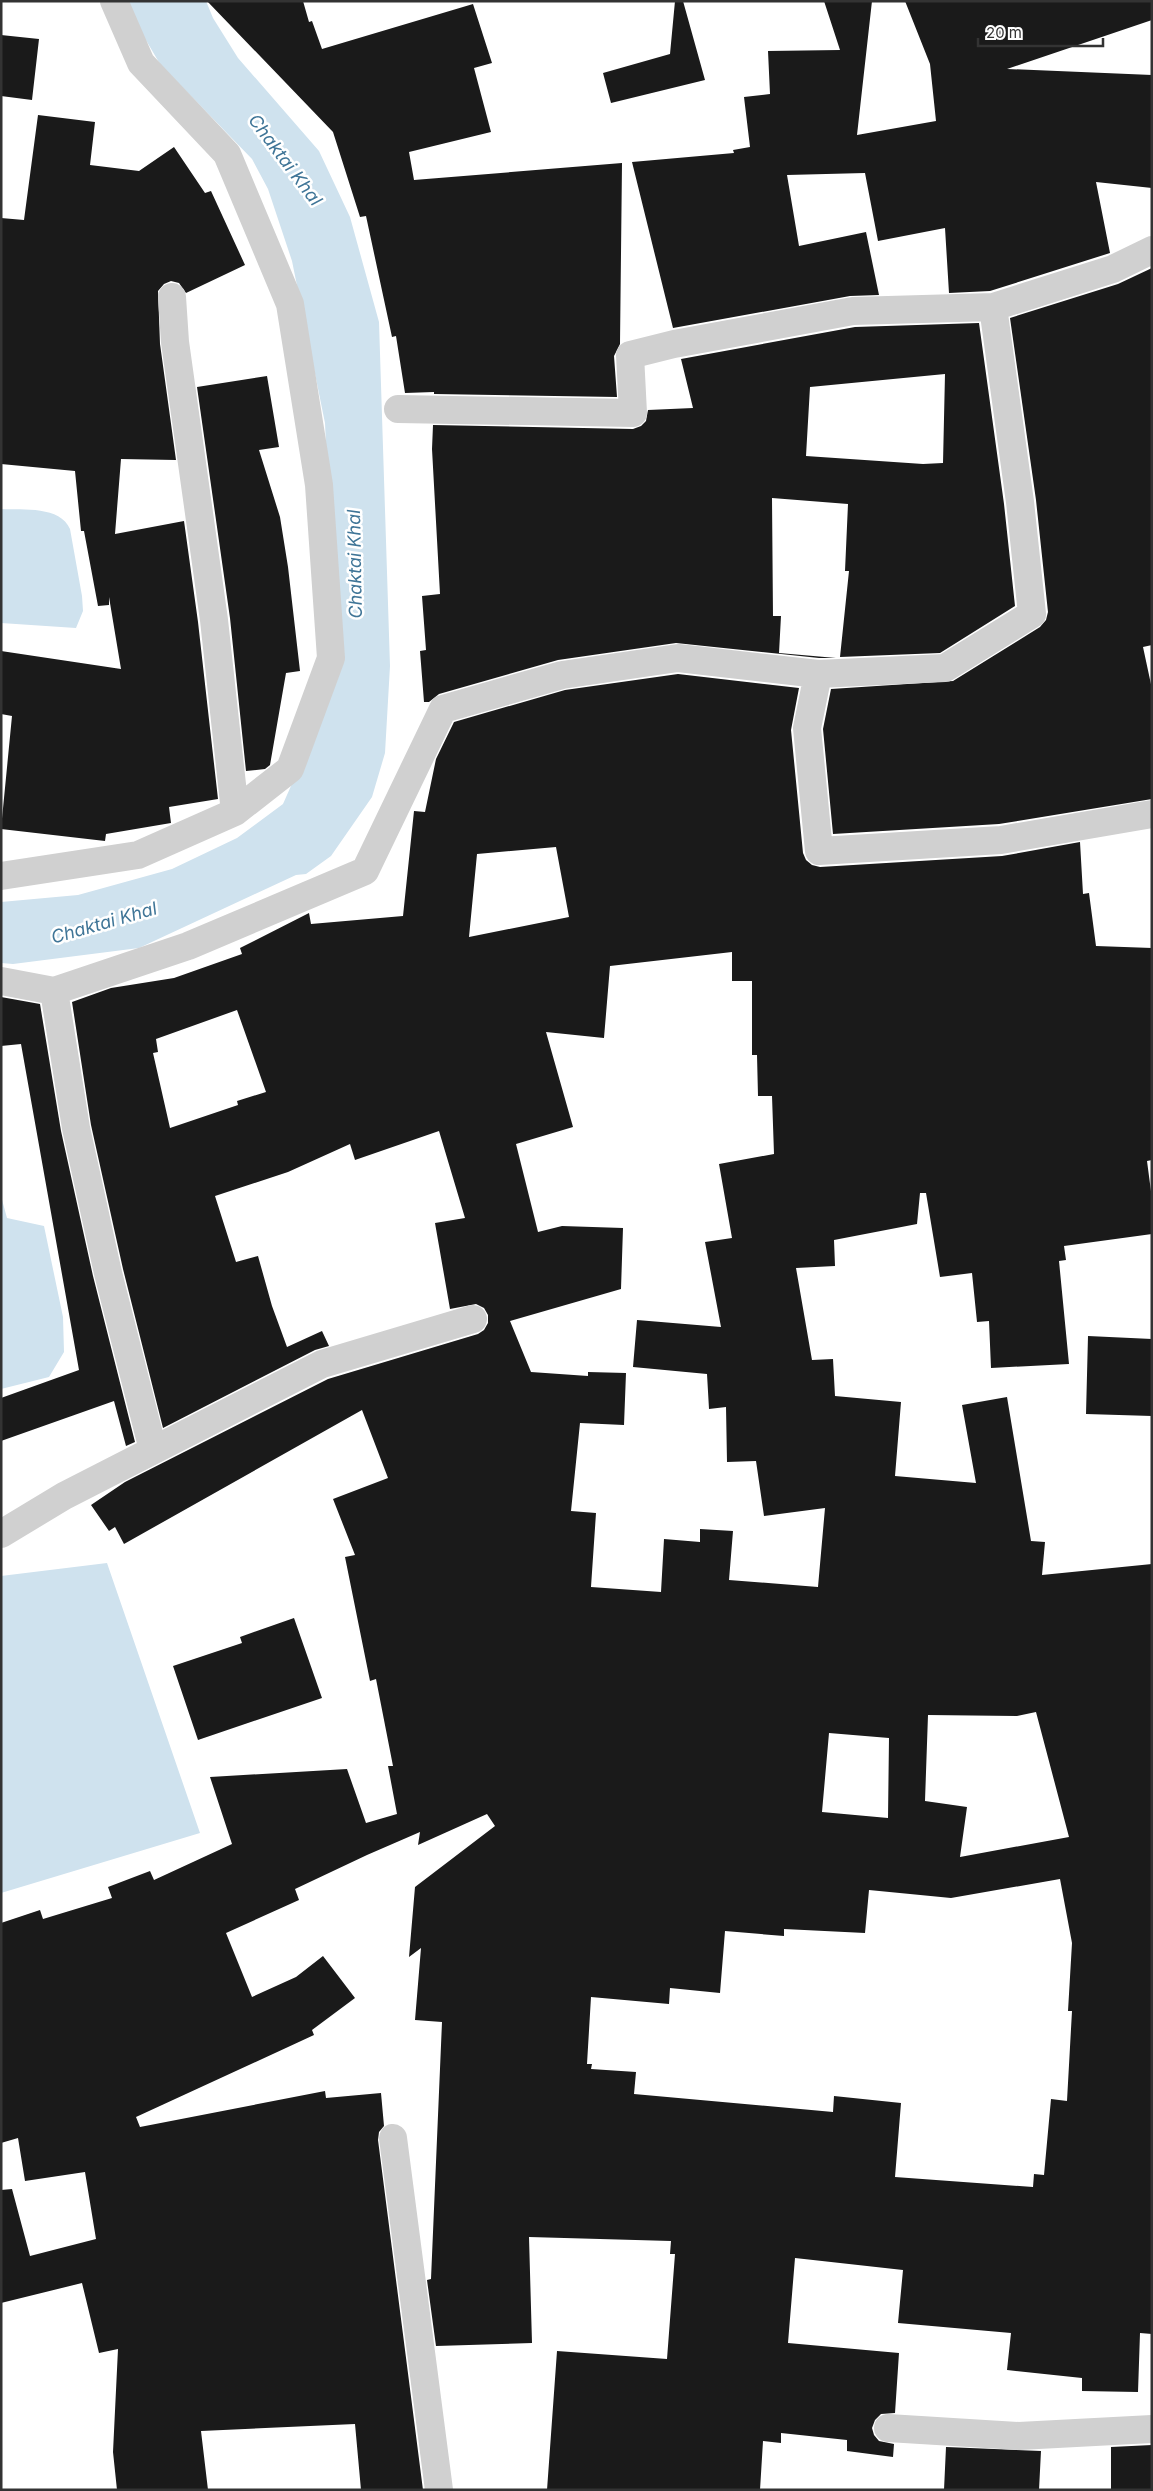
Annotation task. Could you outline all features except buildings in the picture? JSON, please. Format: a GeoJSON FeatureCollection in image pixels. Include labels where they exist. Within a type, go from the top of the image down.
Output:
{"type":"FeatureCollection","features":[{"type":"Feature","properties":{"kind":"street"},"geometry":{"type":"LineString","coordinates":[[1,876],[138,855],[235,812],[290,769],[331,658],[318,485],[290,304],[227,154],[141,63],[114,1]]}},
{"type":"Feature","properties":{"kind":"street"},"geometry":{"type":"LineString","coordinates":[[398,409],[633,414],[630,355],[674,344],[854,311],[993,307],[1114,269],[1152,250]]}},
{"type":"Feature","properties":{"kind":"street"},"geometry":{"type":"LineString","coordinates":[[172,297],[176,342],[214,620],[235,812]]}},
{"type":"Feature","properties":{"kind":"street"},"geometry":{"type":"LineString","coordinates":[[1,981],[54,991],[188,946],[366,871],[443,709],[562,675],[678,658],[818,674],[945,668],[1032,614],[1020,502],[993,307]]}},
{"type":"Feature","properties":{"kind":"street"},"geometry":{"type":"LineString","coordinates":[[818,674],[807,728],[818,851],[1001,840],[1152,814]]}},
{"type":"Feature","properties":{"kind":"street"},"geometry":{"type":"LineString","coordinates":[[54,991],[76,1128],[108,1273],[153,1450]]}},
{"type":"Feature","properties":{"kind":"street"},"geometry":{"type":"LineString","coordinates":[[1,1534],[64,1496],[322,1364],[473,1319]]}},
{"type":"Feature","properties":{"kind":"street"},"geometry":{"type":"LineString","coordinates":[[393,2138],[439,2490]]}},
{"type":"Feature","properties":{"kind":"street"},"geometry":{"type":"LineString","coordinates":[[888,2428],[1020,2436],[1152,2429]]}},
{"type":"Feature","properties":{"kind":"water","name":"Chaktai Khal"},"geometry":{"type":"Polygon","coordinates":[[[126,1],[206,1],[213,18],[238,58],[319,151],[350,217],[379,322],[390,666],[385,753],[372,797],[331,856],[306,874],[296,875],[139,948],[13,964],[1,963],[1,902],[78,895],[172,869],[237,838],[283,804],[326,707],[331,553],[325,423],[292,261],[268,189],[252,159],[160,64],[127,8],[126,1]]]}},
{"type":"Feature","properties":{"kind":"water"},"geometry":{"type":"Polygon","coordinates":[[[1,509],[50,513],[58,516],[70,529],[83,611],[76,628],[1,623],[1,509]]]}},
{"type":"Feature","properties":{"kind":"water"},"geometry":{"type":"Polygon","coordinates":[[[1,1196],[7,1218],[44,1226],[63,1317],[64,1352],[49,1377],[1,1389],[1,1196]]]}},
{"type":"Feature","properties":{"kind":"water"},"geometry":{"type":"Polygon","coordinates":[[[107,1563],[200,1833],[1,1893],[1,1576],[107,1563]]]}}]}
